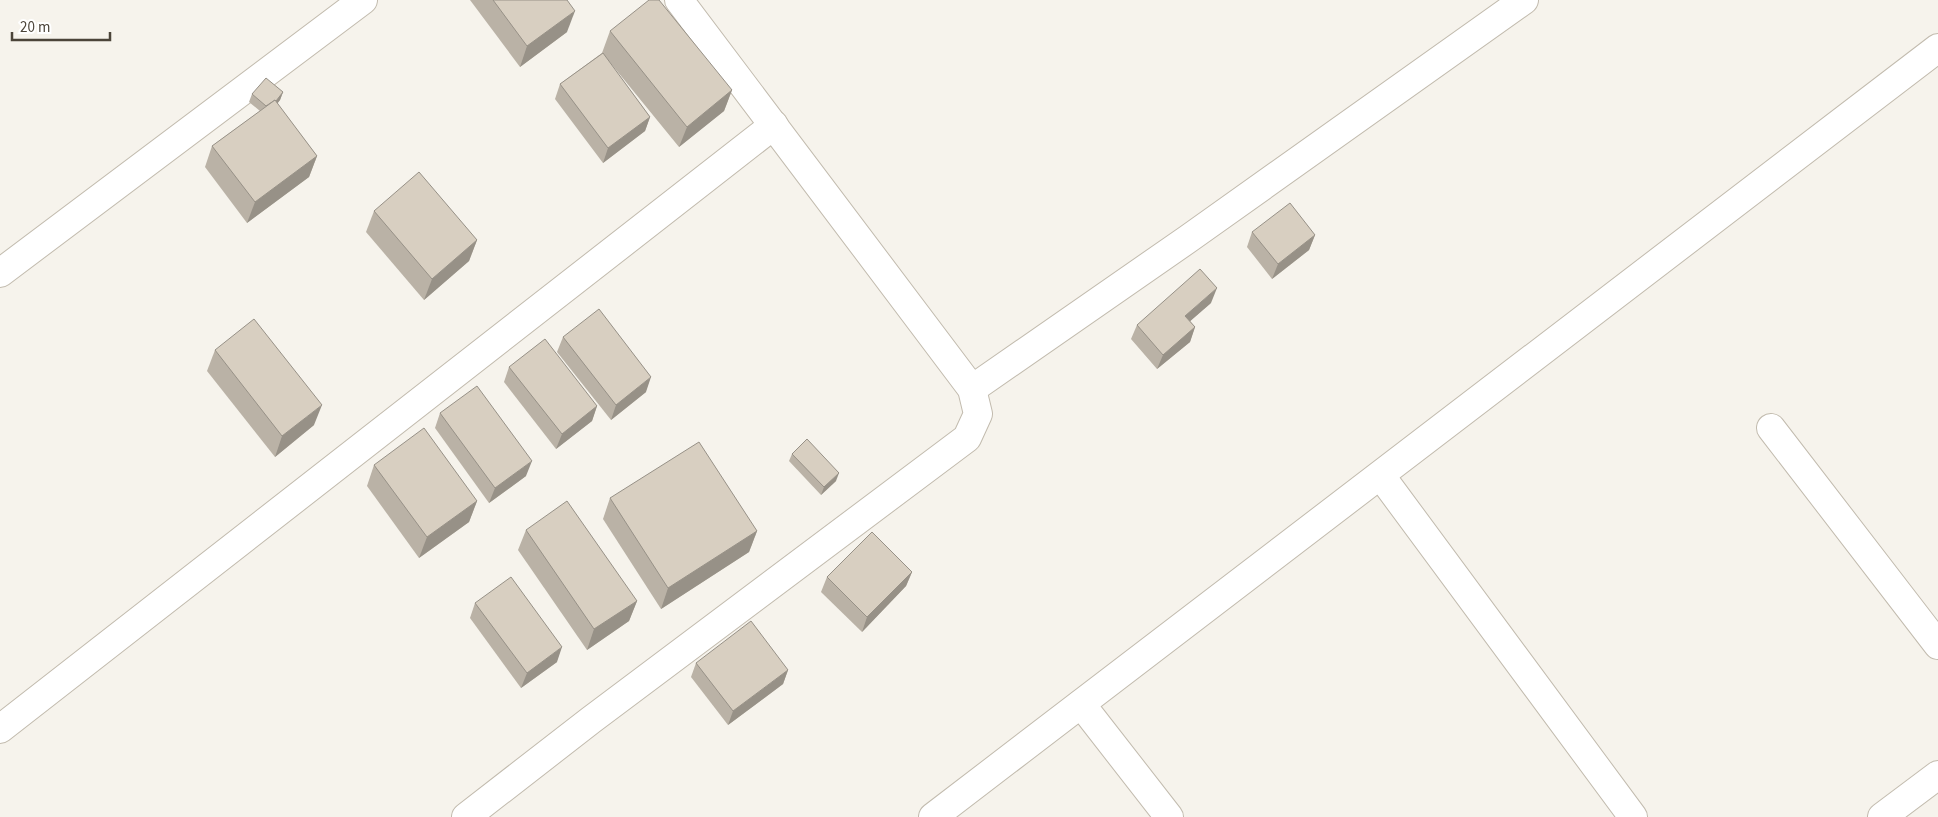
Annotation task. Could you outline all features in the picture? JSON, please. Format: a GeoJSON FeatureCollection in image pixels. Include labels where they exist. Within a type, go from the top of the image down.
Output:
{"type":"FeatureCollection","features":[{"type":"Feature","properties":{"kind":"street"},"geometry":{"type":"LineString","coordinates":[[0,273],[363,0]]}},
{"type":"Feature","properties":{"kind":"street"},"geometry":{"type":"LineString","coordinates":[[466,817],[591,720],[967,438],[978,414],[972,389],[680,0]]}},
{"type":"Feature","properties":{"kind":"street"},"geometry":{"type":"LineString","coordinates":[[972,389],[1188,239],[1524,0]]}},
{"type":"Feature","properties":{"kind":"street"},"geometry":{"type":"LineString","coordinates":[[933,817],[1938,48]]}},
{"type":"Feature","properties":{"kind":"street"},"geometry":{"type":"LineString","coordinates":[[0,729],[774,125]]}},
{"type":"Feature","properties":{"kind":"street"},"geometry":{"type":"LineString","coordinates":[[1771,428],[1938,645]]}},
{"type":"Feature","properties":{"kind":"street"},"geometry":{"type":"LineString","coordinates":[[1381,476],[1633,817]]}},
{"type":"Feature","properties":{"kind":"street"},"geometry":{"type":"LineString","coordinates":[[1081,704],[1168,817]]}},
{"type":"Feature","properties":{"kind":"street"},"geometry":{"type":"LineString","coordinates":[[1882,817],[1938,775]]}},
{"type":"Feature","properties":{"kind":"building"},"geometry":{"type":"Polygon","coordinates":[[[493,0],[567,0],[575,11],[527,46],[493,0]]]}},
{"type":"Feature","properties":{"kind":"building"},"geometry":{"type":"Polygon","coordinates":[[[649,0],[659,0],[732,90],[687,127],[610,31],[649,0]]]}},
{"type":"Feature","properties":{"kind":"building"},"geometry":{"type":"Polygon","coordinates":[[[603,53],[650,117],[608,148],[560,84],[603,53]]]}},
{"type":"Feature","properties":{"kind":"building"},"geometry":{"type":"Polygon","coordinates":[[[266,78],[283,92],[276,101],[266,106],[252,94],[266,78]]]}},
{"type":"Feature","properties":{"kind":"building"},"geometry":{"type":"Polygon","coordinates":[[[275,100],[317,156],[255,202],[212,146],[275,100]]]}},
{"type":"Feature","properties":{"kind":"building"},"geometry":{"type":"Polygon","coordinates":[[[419,172],[477,240],[432,279],[374,211],[419,172]]]}},
{"type":"Feature","properties":{"kind":"building"},"geometry":{"type":"Polygon","coordinates":[[[1290,203],[1315,235],[1278,264],[1252,232],[1290,203]]]}},
{"type":"Feature","properties":{"kind":"building"},"geometry":{"type":"Polygon","coordinates":[[[1200,269],[1217,288],[1185,316],[1195,327],[1163,355],[1137,325],[1200,269]]]}},
{"type":"Feature","properties":{"kind":"building"},"geometry":{"type":"Polygon","coordinates":[[[599,309],[651,377],[616,405],[563,337],[599,309]]]}},
{"type":"Feature","properties":{"kind":"building"},"geometry":{"type":"Polygon","coordinates":[[[254,319],[322,405],[282,436],[215,350],[254,319]]]}},
{"type":"Feature","properties":{"kind":"building"},"geometry":{"type":"Polygon","coordinates":[[[545,339],[597,406],[562,434],[509,367],[545,339]]]}},
{"type":"Feature","properties":{"kind":"building"},"geometry":{"type":"Polygon","coordinates":[[[477,386],[532,461],[495,488],[440,413],[477,386]]]}},
{"type":"Feature","properties":{"kind":"building"},"geometry":{"type":"Polygon","coordinates":[[[424,428],[477,501],[427,537],[374,465],[424,428]]]}},
{"type":"Feature","properties":{"kind":"building"},"geometry":{"type":"Polygon","coordinates":[[[807,439],[839,473],[824,487],[792,454],[807,439]]]}},
{"type":"Feature","properties":{"kind":"building"},"geometry":{"type":"Polygon","coordinates":[[[699,442],[757,531],[668,588],[610,498],[699,442]]]}},
{"type":"Feature","properties":{"kind":"building"},"geometry":{"type":"Polygon","coordinates":[[[567,501],[637,601],[594,629],[526,530],[567,501]]]}},
{"type":"Feature","properties":{"kind":"building"},"geometry":{"type":"Polygon","coordinates":[[[872,532],[912,572],[867,617],[827,577],[872,532]]]}},
{"type":"Feature","properties":{"kind":"building"},"geometry":{"type":"Polygon","coordinates":[[[511,577],[562,647],[527,673],[475,603],[511,577]]]}},
{"type":"Feature","properties":{"kind":"building"},"geometry":{"type":"Polygon","coordinates":[[[751,621],[788,670],[733,711],[696,663],[751,621]]]}}]}
